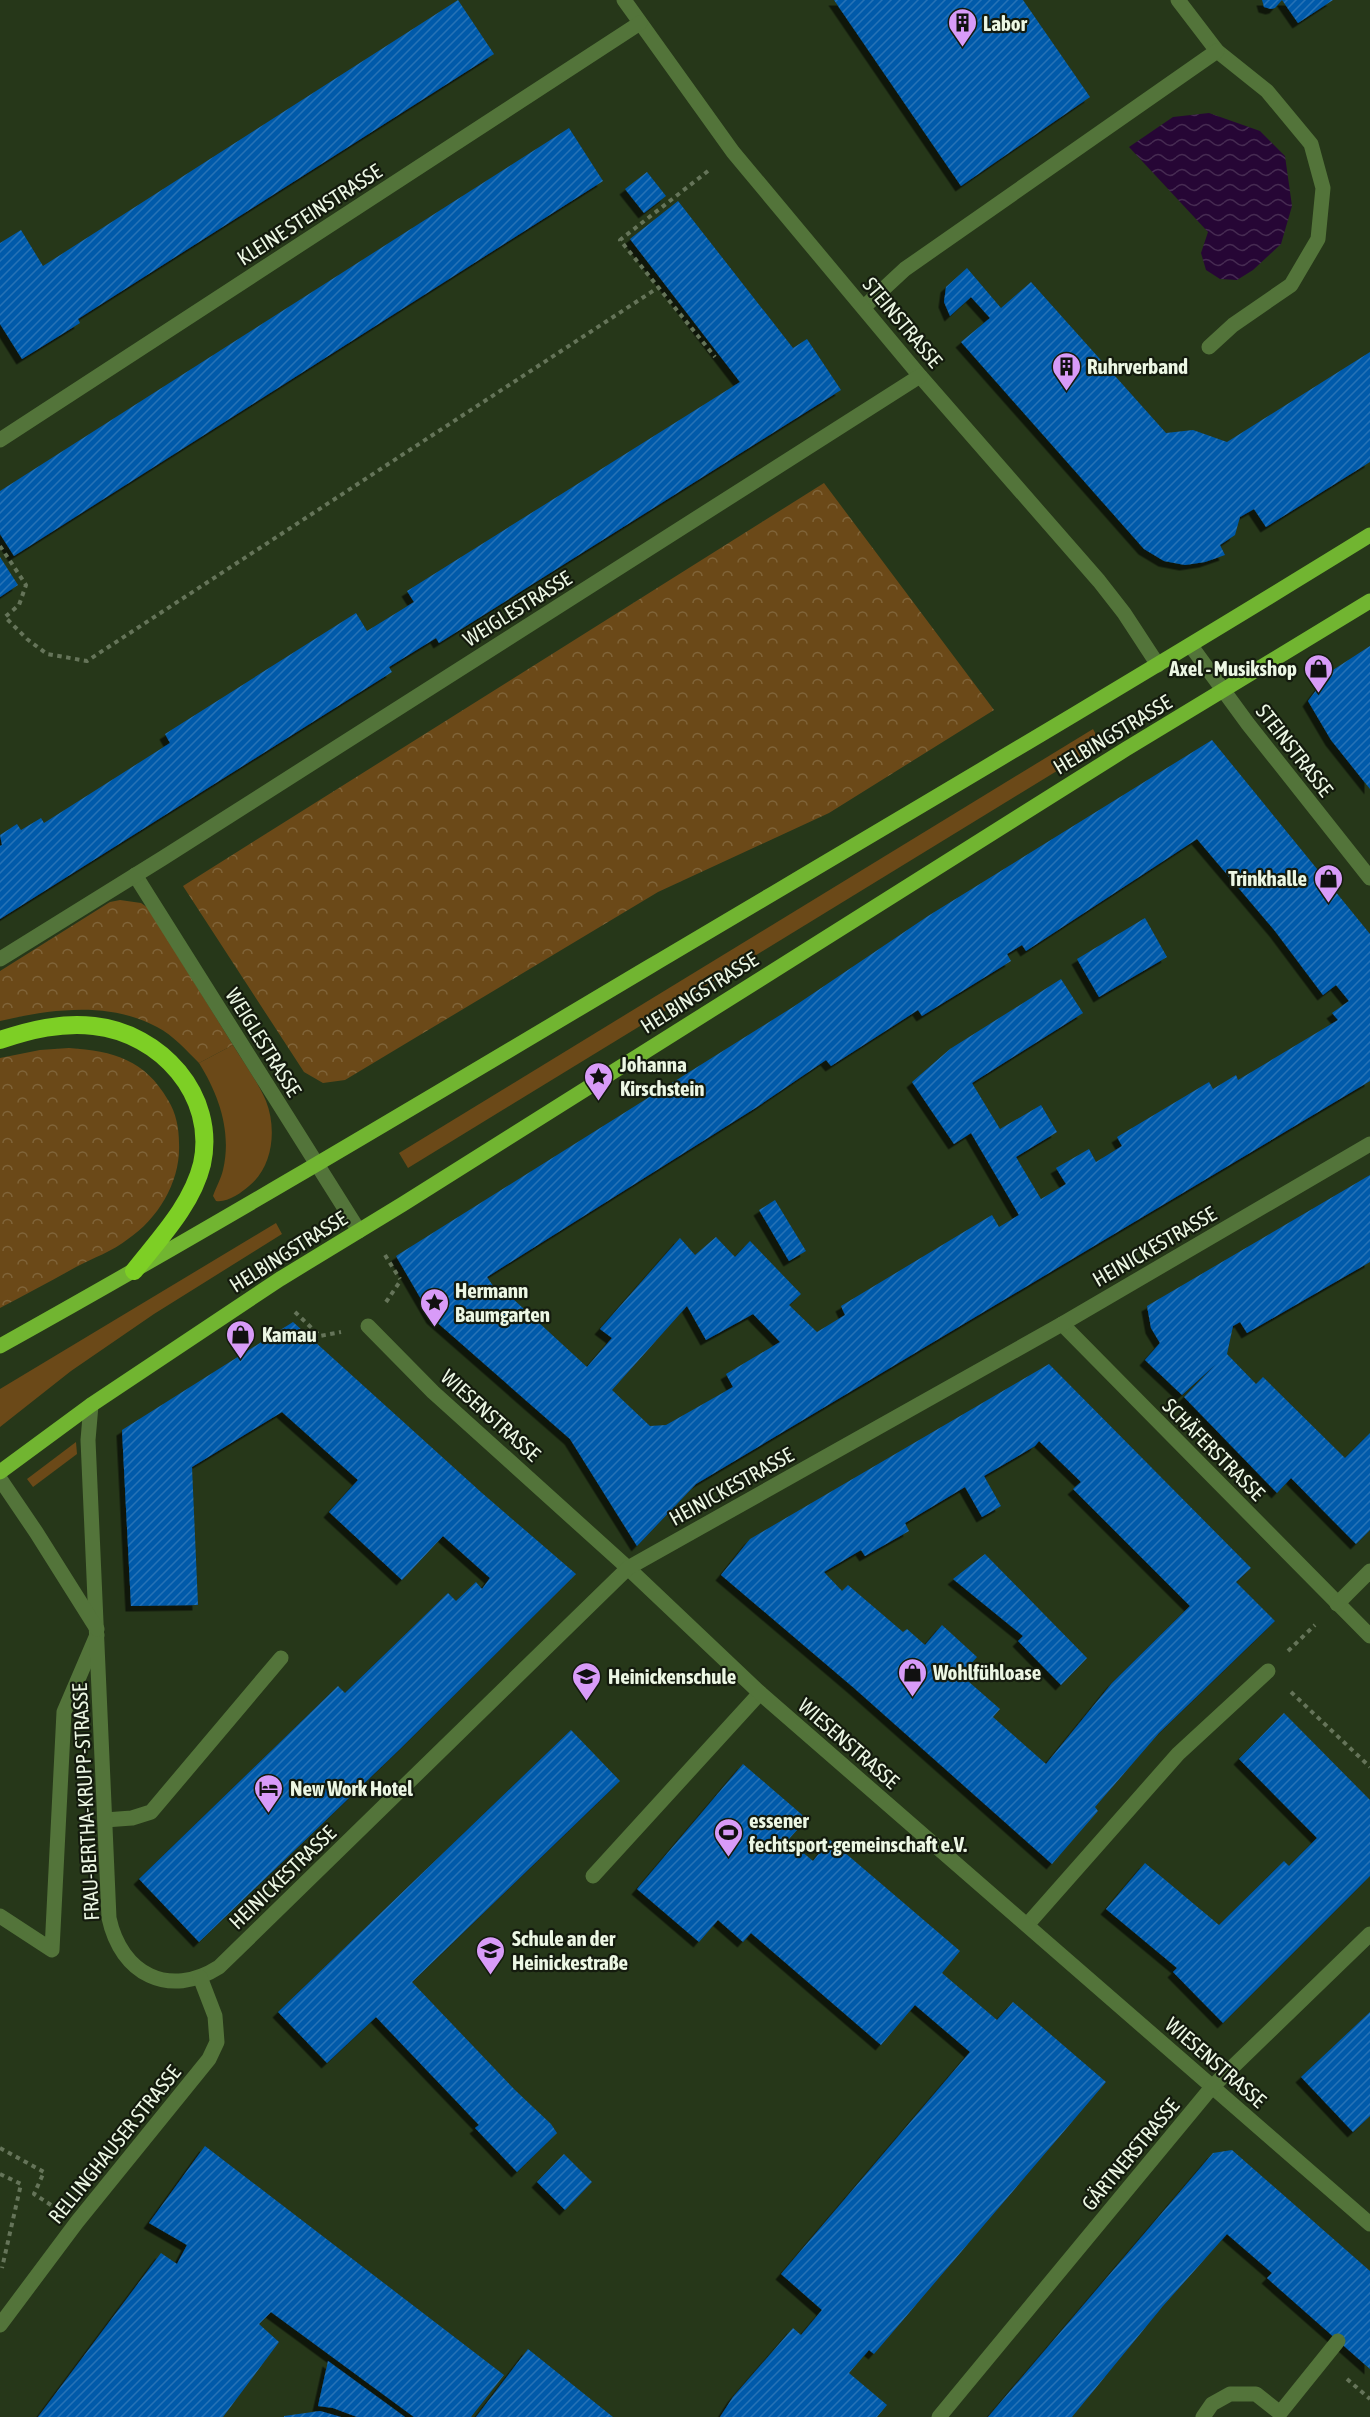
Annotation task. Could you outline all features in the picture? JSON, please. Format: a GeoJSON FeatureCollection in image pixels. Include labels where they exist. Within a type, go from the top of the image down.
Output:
{"type":"FeatureCollection","features":[{"type":"Feature","properties":{"kind":"highway"},"geometry":{"type":"LineString","coordinates":[[0,1040],[36,1029],[64,1025],[94,1026],[116,1030],[137,1038],[159,1051],[188,1081],[201,1118],[204,1141],[202,1163],[195,1184],[183,1207],[134,1271]]}},
{"type":"Feature","properties":{"kind":"main road","name":"HELBINGSTRASSE"},"geometry":{"type":"LineString","coordinates":[[0,1346],[134,1271],[1191,646],[1370,535]]}},
{"type":"Feature","properties":{"kind":"main road","name":"HELBINGSTRASSE"},"geometry":{"type":"LineString","coordinates":[[0,1472],[91,1405],[280,1279],[1126,749],[1224,692],[1370,601]]}},
{"type":"Feature","properties":{"kind":"street","name":"STEINSTRASSE"},"geometry":{"type":"LineString","coordinates":[[624,0],[733,152],[920,376],[1112,596],[1158,665]]}},
{"type":"Feature","properties":{"kind":"street"},"geometry":{"type":"LineString","coordinates":[[1178,0],[1217,51],[1267,91],[1311,144],[1323,188],[1317,239],[1292,285],[1233,325],[1209,347]]}},
{"type":"Feature","properties":{"kind":"street","name":"KLEINE STEINSTRASSE"},"geometry":{"type":"LineString","coordinates":[[0,440],[640,23]]}},
{"type":"Feature","properties":{"kind":"street"},"geometry":{"type":"LineString","coordinates":[[864,308],[905,269],[1217,51]]}},
{"type":"Feature","properties":{"kind":"street","name":"WEIGLESTRASSE"},"geometry":{"type":"LineString","coordinates":[[0,959],[920,376]]}},
{"type":"Feature","properties":{"kind":"street","name":"STEINSTRASSE"},"geometry":{"type":"LineString","coordinates":[[1191,646],[1224,692],[1370,878]]}},
{"type":"Feature","properties":{"kind":"street","name":"WEIGLESTRASSE"},"geometry":{"type":"LineString","coordinates":[[135,875],[359,1231]]}},
{"type":"Feature","properties":{"kind":"street","name":"HEINICKESTRASSE"},"geometry":{"type":"LineString","coordinates":[[200,1977],[219,1967],[628,1568],[1062,1324],[1370,1144]]}},
{"type":"Feature","properties":{"kind":"street","name":"SCHÄFERSTRASSE"},"geometry":{"type":"LineString","coordinates":[[1062,1324],[1370,1636]]}},
{"type":"Feature","properties":{"kind":"street","name":"WIESENSTRASSE"},"geometry":{"type":"LineString","coordinates":[[368,1326],[433,1392],[628,1568],[760,1693],[1370,2224]]}},
{"type":"Feature","properties":{"kind":"street","name":"FRAU-BERTHA-KRUPP-STRASSE"},"geometry":{"type":"LineString","coordinates":[[91,1405],[88,1440],[109,1918],[118,1948],[127,1960],[141,1971],[159,1979],[175,1981],[200,1977]]}},
{"type":"Feature","properties":{"kind":"street","name":"FRAU-BERTHA-KRUPP-STRASSE"},"geometry":{"type":"LineString","coordinates":[[0,1479],[98,1632]]}},
{"type":"Feature","properties":{"kind":"street"},"geometry":{"type":"LineString","coordinates":[[1337,1604],[1370,1571]]}},
{"type":"Feature","properties":{"kind":"street"},"geometry":{"type":"LineString","coordinates":[[0,1916],[52,1950],[64,1712],[98,1632]]}},
{"type":"Feature","properties":{"kind":"street"},"geometry":{"type":"LineString","coordinates":[[105,1820],[132,1818],[151,1812],[281,1658]]}},
{"type":"Feature","properties":{"kind":"street"},"geometry":{"type":"LineString","coordinates":[[1027,1925],[1178,1754],[1268,1671]]}},
{"type":"Feature","properties":{"kind":"street"},"geometry":{"type":"LineString","coordinates":[[593,1876],[760,1693]]}},
{"type":"Feature","properties":{"kind":"street","name":"GÄRTNERSTRASSE"},"geometry":{"type":"LineString","coordinates":[[939,2417],[1212,2087],[1370,1934]]}},
{"type":"Feature","properties":{"kind":"street","name":"RELLINGHAUSER STRASSE"},"geometry":{"type":"LineString","coordinates":[[0,2325],[77,2222],[209,2059],[217,2042],[215,2016],[200,1977]]}},
{"type":"Feature","properties":{"kind":"street"},"geometry":{"type":"LineString","coordinates":[[1203,2417],[1212,2404],[1230,2394],[1256,2394],[1283,2415],[1338,2341]]}},
{"type":"Feature","properties":{"kind":"path"},"geometry":{"type":"LineString","coordinates":[[715,357],[620,240],[733,152]]}},
{"type":"Feature","properties":{"kind":"path"},"geometry":{"type":"LineString","coordinates":[[0,546],[26,585],[19,605],[5,616],[27,639],[47,654],[87,661],[659,286]]}},
{"type":"Feature","properties":{"kind":"path"},"geometry":{"type":"LineString","coordinates":[[385,1255],[400,1279]]}},
{"type":"Feature","properties":{"kind":"path"},"geometry":{"type":"LineString","coordinates":[[295,1312],[307,1327]]}},
{"type":"Feature","properties":{"kind":"path"},"geometry":{"type":"LineString","coordinates":[[1337,1604],[1268,1671],[1370,1767]]}},
{"type":"Feature","properties":{"kind":"path"},"geometry":{"type":"LineString","coordinates":[[0,2148],[44,2172],[34,2194],[77,2222]]}},
{"type":"Feature","properties":{"kind":"path"},"geometry":{"type":"LineString","coordinates":[[0,2174],[21,2184],[2,2270]]}},
{"type":"Feature","properties":{"kind":"green space"},"geometry":{"type":"Polygon","coordinates":[[[824,483],[994,710],[829,813],[658,892],[345,1080],[323,1083],[304,1072],[183,886],[824,483]]]}},
{"type":"Feature","properties":{"kind":"green space"},"geometry":{"type":"Polygon","coordinates":[[[1093,729],[1101,744],[408,1168],[399,1153],[1093,729]]]}},
{"type":"Feature","properties":{"kind":"green space"},"geometry":{"type":"Polygon","coordinates":[[[120,900],[141,903],[148,908],[233,1045],[199,1063],[180,1044],[157,1027],[119,1013],[59,1011],[0,1021],[0,971],[110,902],[120,900]]]}},
{"type":"Feature","properties":{"kind":"green space"},"geometry":{"type":"Polygon","coordinates":[[[233,1045],[266,1101],[271,1123],[271,1147],[263,1169],[246,1189],[234,1197],[216,1201],[213,1196],[222,1173],[225,1156],[225,1128],[218,1101],[199,1063],[233,1045]]]}},
{"type":"Feature","properties":{"kind":"green space"},"geometry":{"type":"Polygon","coordinates":[[[69,1048],[100,1052],[127,1060],[149,1075],[159,1086],[171,1105],[178,1126],[179,1157],[176,1171],[166,1197],[139,1230],[116,1247],[0,1308],[0,1058],[40,1050],[69,1048]]]}},
{"type":"Feature","properties":{"kind":"green space"},"geometry":{"type":"Polygon","coordinates":[[[276,1223],[282,1234],[154,1314],[71,1371],[0,1427],[0,1389],[276,1223]]]}},
{"type":"Feature","properties":{"kind":"green space"},"geometry":{"type":"Polygon","coordinates":[[[76,1442],[77,1454],[33,1487],[27,1479],[76,1442]]]}},
{"type":"Feature","properties":{"kind":"water"},"geometry":{"type":"Polygon","coordinates":[[[1209,113],[1260,131],[1285,156],[1292,206],[1281,244],[1253,270],[1237,280],[1220,279],[1206,270],[1201,253],[1208,232],[1129,147],[1173,117],[1209,113]]]}},
{"type":"Feature","properties":{"kind":"building"},"geometry":{"type":"Polygon","coordinates":[[[458,0],[494,54],[78,319],[80,323],[22,359],[0,324],[0,243],[21,230],[43,266],[458,0]]]}},
{"type":"Feature","properties":{"kind":"building","name":"Labor"},"geometry":{"type":"Polygon","coordinates":[[[834,0],[1023,0],[1090,97],[961,186],[834,0]]]}},
{"type":"Feature","properties":{"kind":"building"},"geometry":{"type":"Polygon","coordinates":[[[1262,0],[1282,0],[1271,9],[1264,7],[1262,0]]]}},
{"type":"Feature","properties":{"kind":"building"},"geometry":{"type":"Polygon","coordinates":[[[1282,0],[1333,0],[1298,23],[1282,0]]]}},
{"type":"Feature","properties":{"kind":"building"},"geometry":{"type":"Polygon","coordinates":[[[569,128],[603,181],[14,556],[0,534],[0,491],[569,128]]]}},
{"type":"Feature","properties":{"kind":"building"},"geometry":{"type":"Polygon","coordinates":[[[647,172],[666,196],[644,213],[625,189],[647,172]]]}},
{"type":"Feature","properties":{"kind":"building"},"geometry":{"type":"Polygon","coordinates":[[[678,201],[793,348],[807,339],[841,390],[439,643],[436,638],[389,667],[392,672],[0,919],[0,846],[2,845],[0,835],[17,824],[21,830],[41,818],[44,823],[170,743],[165,734],[356,613],[367,631],[414,602],[407,591],[740,382],[630,239],[678,201]]]}},
{"type":"Feature","properties":{"kind":"building","name":"Ruhrverband"},"geometry":{"type":"Polygon","coordinates":[[[967,268],[1001,308],[1031,282],[1166,433],[1193,430],[1227,442],[1370,352],[1370,462],[1266,527],[1254,509],[1240,517],[1235,535],[1220,545],[1225,555],[1205,562],[1185,565],[1164,561],[1144,549],[961,342],[990,318],[971,297],[950,316],[944,302],[946,287],[967,268]]]}},
{"type":"Feature","properties":{"kind":"building"},"geometry":{"type":"Polygon","coordinates":[[[0,557],[18,585],[0,597],[0,557]]]}},
{"type":"Feature","properties":{"kind":"building"},"geometry":{"type":"Polygon","coordinates":[[[1370,646],[1370,789],[1331,740],[1308,701],[1321,684],[1319,679],[1370,646]]]}},
{"type":"Feature","properties":{"kind":"building"},"geometry":{"type":"Polygon","coordinates":[[[1212,740],[1370,934],[1370,1081],[696,1484],[637,1546],[570,1439],[432,1318],[396,1256],[793,1007],[928,916],[1212,740]],[[1197,839],[1026,951],[1022,945],[1007,954],[1011,961],[922,1016],[918,1010],[831,1066],[826,1060],[757,1107],[487,1277],[496,1290],[499,1286],[587,1367],[612,1338],[600,1329],[680,1238],[695,1255],[716,1237],[735,1257],[750,1241],[801,1294],[789,1305],[817,1332],[845,1315],[841,1306],[992,1215],[999,1227],[1019,1215],[971,1133],[954,1144],[912,1082],[950,1049],[1061,979],[1083,1013],[972,1083],[1000,1129],[1041,1105],[1057,1132],[1016,1157],[1041,1199],[1066,1184],[1056,1168],[1089,1149],[1096,1162],[1122,1146],[1117,1137],[1209,1082],[1213,1089],[1236,1075],[1238,1080],[1338,1020],[1332,1013],[1349,1001],[1336,985],[1323,995],[1275,931],[1197,839]],[[687,1306],[612,1390],[650,1426],[666,1425],[733,1387],[726,1374],[780,1342],[753,1314],[706,1340],[687,1306]]]}},
{"type":"Feature","properties":{"kind":"building"},"geometry":{"type":"Polygon","coordinates":[[[1145,918],[1167,957],[1099,997],[1077,959],[1145,918]]]}},
{"type":"Feature","properties":{"kind":"building"},"geometry":{"type":"Polygon","coordinates":[[[1370,1175],[1370,1262],[1247,1333],[1240,1322],[1233,1326],[1227,1354],[1256,1384],[1263,1377],[1345,1458],[1370,1433],[1370,1530],[1356,1544],[1291,1478],[1277,1493],[1184,1397],[1216,1364],[1182,1395],[1145,1360],[1160,1343],[1151,1328],[1147,1306],[1370,1175]]]}},
{"type":"Feature","properties":{"kind":"building"},"geometry":{"type":"Polygon","coordinates":[[[775,1200],[806,1251],[789,1261],[759,1210],[775,1200]]]}},
{"type":"Feature","properties":{"kind":"building"},"geometry":{"type":"Polygon","coordinates":[[[293,1322],[482,1493],[576,1574],[400,1749],[199,1942],[139,1879],[338,1686],[345,1693],[448,1593],[456,1601],[476,1582],[482,1589],[490,1578],[443,1536],[402,1580],[329,1512],[358,1480],[282,1412],[192,1467],[198,1605],[131,1606],[122,1430],[293,1322]]]}},
{"type":"Feature","properties":{"kind":"building"},"geometry":{"type":"Polygon","coordinates":[[[1049,1364],[1251,1568],[1236,1582],[1275,1621],[1159,1733],[1095,1807],[1098,1811],[1052,1864],[854,1688],[721,1575],[750,1539],[1049,1364]],[[1039,1441],[1035,1446],[984,1476],[1001,1506],[982,1517],[965,1487],[905,1523],[909,1531],[865,1556],[861,1550],[824,1572],[842,1591],[848,1585],[903,1632],[907,1629],[925,1645],[942,1625],[977,1657],[961,1675],[1000,1709],[993,1717],[1046,1764],[1112,1683],[1190,1606],[1073,1489],[1081,1482],[1039,1441]]]}},
{"type":"Feature","properties":{"kind":"building"},"geometry":{"type":"Polygon","coordinates":[[[985,1554],[1087,1658],[1061,1685],[1018,1641],[1023,1636],[953,1579],[985,1554]]]}},
{"type":"Feature","properties":{"kind":"building"},"geometry":{"type":"Polygon","coordinates":[[[1284,1713],[1370,1800],[1370,1876],[1223,2023],[1173,1972],[1177,1968],[1106,1909],[1145,1863],[1219,1925],[1284,1861],[1289,1866],[1317,1838],[1239,1759],[1284,1713]]]}},
{"type":"Feature","properties":{"kind":"building"},"geometry":{"type":"Polygon","coordinates":[[[571,1730],[620,1781],[412,1982],[515,2090],[551,2124],[557,2133],[517,2172],[475,2128],[479,2125],[376,2017],[327,2063],[278,2012],[571,1730]]]}},
{"type":"Feature","properties":{"kind":"building"},"geometry":{"type":"Polygon","coordinates":[[[743,1764],[807,1819],[788,1840],[813,1861],[830,1840],[960,1951],[942,1973],[997,2020],[1013,2002],[1106,2082],[874,2354],[869,2350],[849,2373],[887,2405],[877,2417],[720,2417],[733,2397],[793,2328],[801,2335],[822,2310],[781,2274],[970,2052],[915,2005],[881,2045],[751,1933],[743,1942],[718,1920],[699,1942],[637,1889],[743,1764]]]}},
{"type":"Feature","properties":{"kind":"building"},"geometry":{"type":"Polygon","coordinates":[[[1370,2012],[1370,2116],[1353,2132],[1301,2077],[1370,2012]]]}},
{"type":"Feature","properties":{"kind":"building"},"geometry":{"type":"Polygon","coordinates":[[[205,2146],[504,2375],[471,2417],[414,2417],[271,2312],[259,2324],[279,2342],[223,2417],[38,2417],[161,2253],[177,2264],[187,2245],[149,2223],[205,2146]]]}},
{"type":"Feature","properties":{"kind":"building"},"geometry":{"type":"Polygon","coordinates":[[[1232,2150],[1370,2271],[1370,2369],[1267,2278],[1272,2273],[1227,2234],[1163,2306],[1072,2417],[988,2417],[1213,2153],[1232,2150]]]}},
{"type":"Feature","properties":{"kind":"building"},"geometry":{"type":"Polygon","coordinates":[[[564,2154],[592,2182],[565,2210],[537,2182],[564,2154]]]}},
{"type":"Feature","properties":{"kind":"building"},"geometry":{"type":"Polygon","coordinates":[[[528,2349],[613,2417],[476,2417],[528,2349]]]}},
{"type":"Feature","properties":{"kind":"building"},"geometry":{"type":"Polygon","coordinates":[[[328,2361],[405,2417],[357,2417],[333,2408],[318,2406],[328,2361]]]}},
{"type":"Feature","properties":{"kind":"building"},"geometry":{"type":"Polygon","coordinates":[[[320,2411],[341,2417],[284,2417],[284,2416],[320,2411]]]}},
{"type":"Feature","properties":{"kind":"place","name":"Labor"},"geometry":{"type":"Point","coordinates":[962,48]}},
{"type":"Feature","properties":{"kind":"place","name":"Ruhrverband"},"geometry":{"type":"Point","coordinates":[1066,392]}},
{"type":"Feature","properties":{"kind":"place","name":"Axel - Musikshop"},"geometry":{"type":"Point","coordinates":[1318,694]}},
{"type":"Feature","properties":{"kind":"place","name":"Trinkhalle"},"geometry":{"type":"Point","coordinates":[1328,904]}},
{"type":"Feature","properties":{"kind":"place","name":"Johanna Kirschstein"},"geometry":{"type":"Point","coordinates":[599,1102]}},
{"type":"Feature","properties":{"kind":"place","name":"Hermann Baumgarten"},"geometry":{"type":"Point","coordinates":[434,1328]}},
{"type":"Feature","properties":{"kind":"place","name":"Kamau"},"geometry":{"type":"Point","coordinates":[241,1360]}},
{"type":"Feature","properties":{"kind":"place","name":"Wohlfühloase"},"geometry":{"type":"Point","coordinates":[912,1698]}},
{"type":"Feature","properties":{"kind":"place","name":"Heinickenschule"},"geometry":{"type":"Point","coordinates":[587,1702]}},
{"type":"Feature","properties":{"kind":"place","name":"New Work Hotel"},"geometry":{"type":"Point","coordinates":[269,1814]}},
{"type":"Feature","properties":{"kind":"place","name":"essener fechtsport-gemeinschaft e.V."},"geometry":{"type":"Point","coordinates":[728,1858]}},
{"type":"Feature","properties":{"kind":"place","name":"Schule an der Heinickestraße"},"geometry":{"type":"Point","coordinates":[491,1976]}}]}
